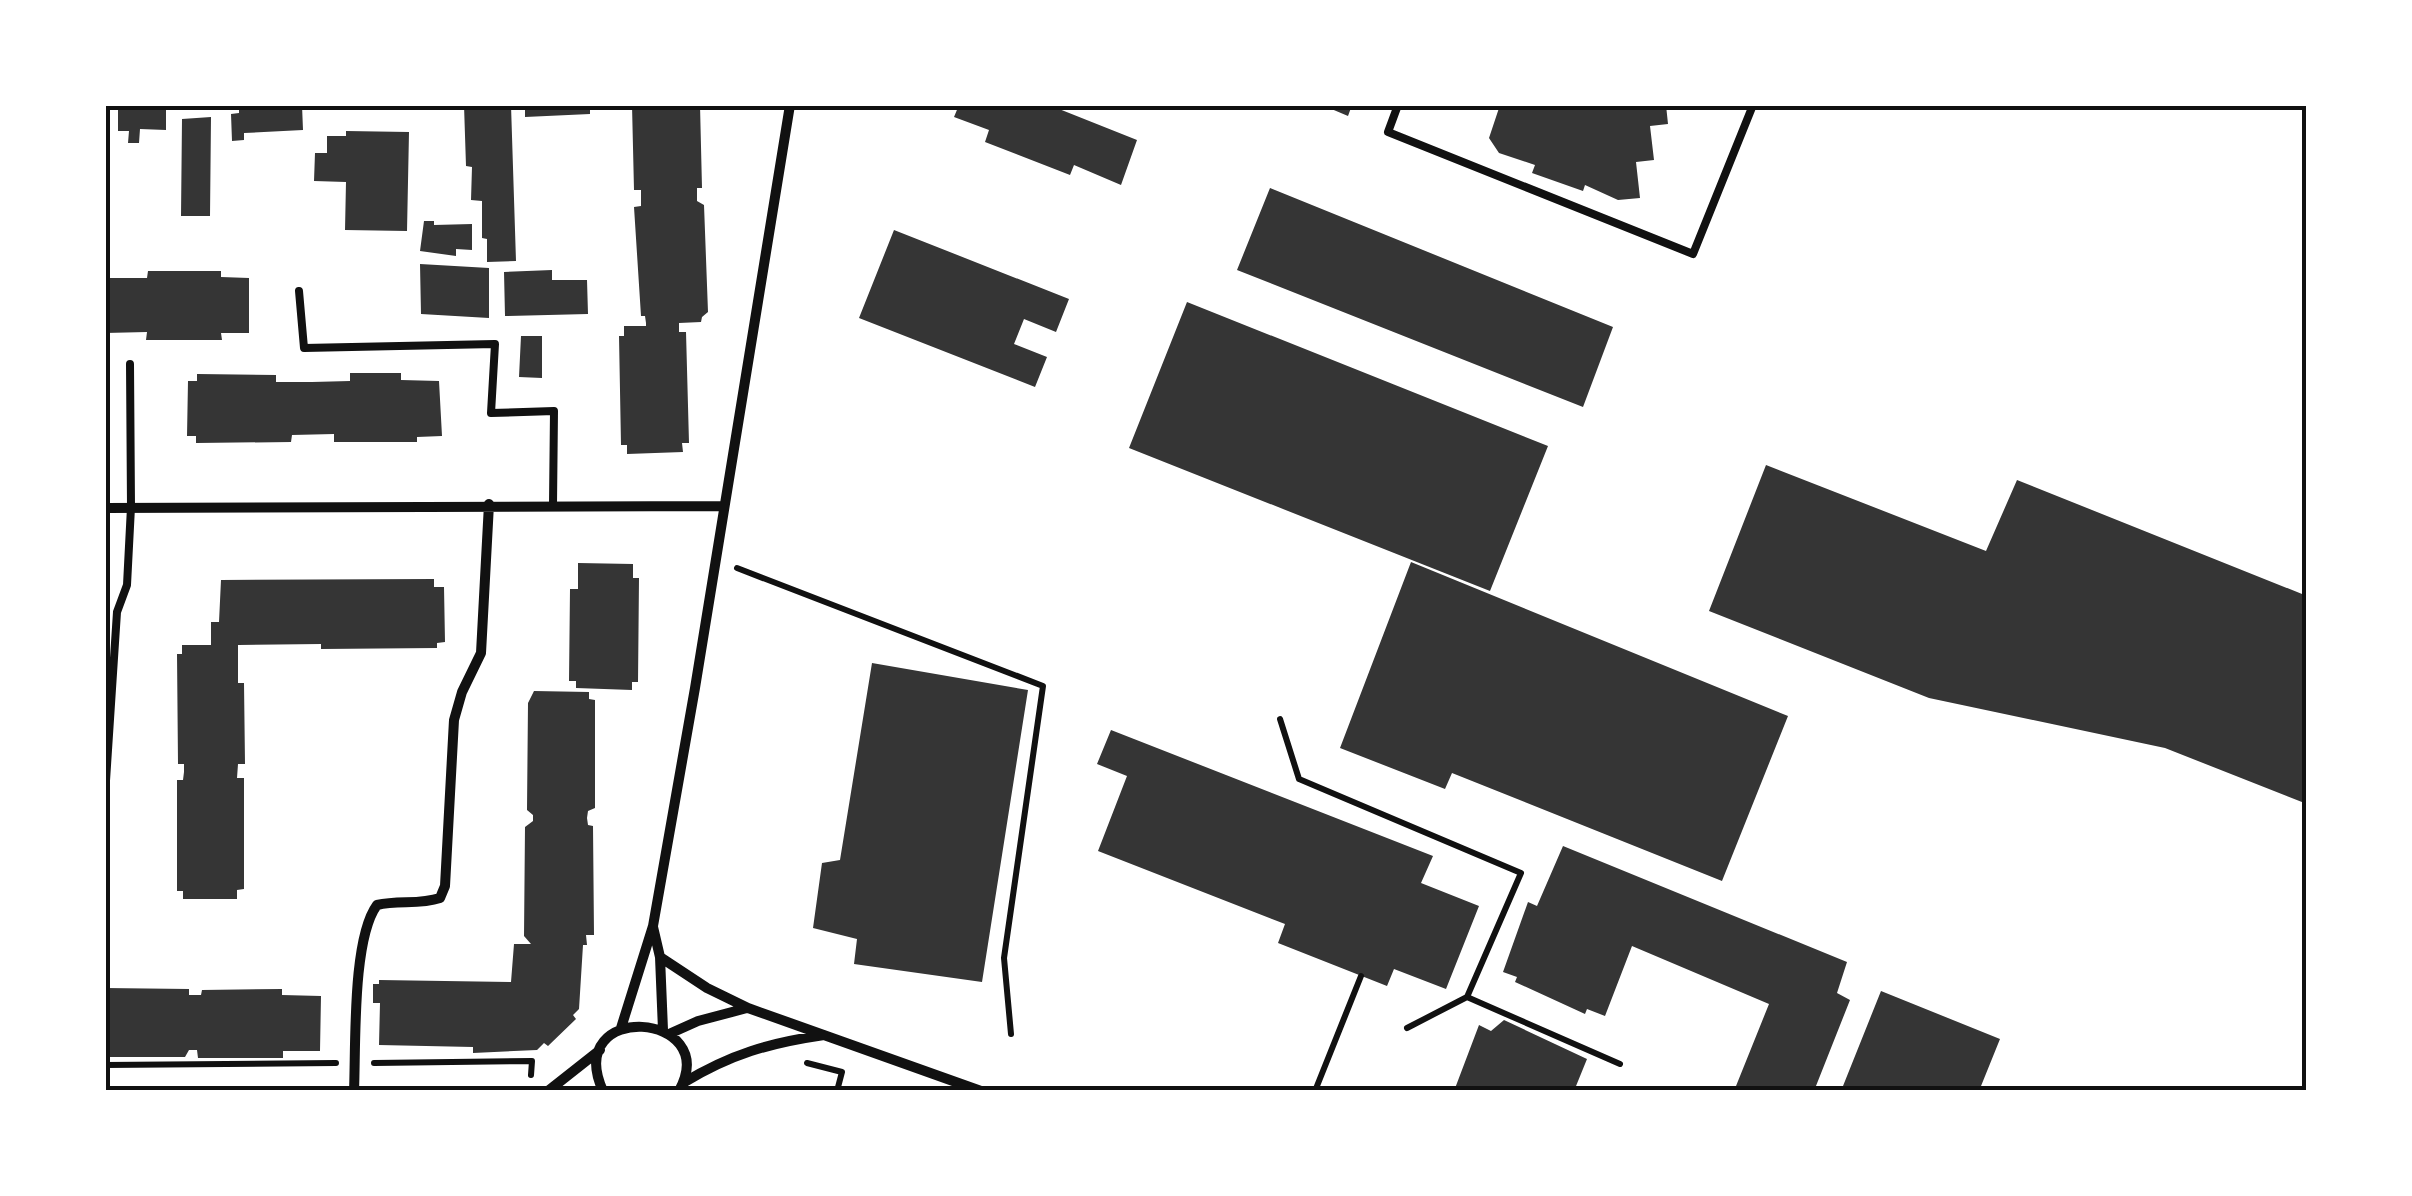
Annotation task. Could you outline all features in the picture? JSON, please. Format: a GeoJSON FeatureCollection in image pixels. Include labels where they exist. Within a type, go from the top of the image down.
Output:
{"type":"FeatureCollection","features":[{"type":"Feature","properties":{"kind":"street"},"geometry":{"type":"LineString","coordinates":[[548,1091],[621,1028],[653,926],[790,105]]}},
{"type":"Feature","properties":{"kind":"street"},"geometry":{"type":"LineString","coordinates":[[354,1091],[362,943],[367,919],[377,905],[426,903],[440,898],[445,886],[454,720],[462,692],[481,653],[489,504]]}},
{"type":"Feature","properties":{"kind":"street"},"geometry":{"type":"LineString","coordinates":[[105,508],[724,506]]}},
{"type":"Feature","properties":{"kind":"street"},"geometry":{"type":"LineString","coordinates":[[653,926],[660,957],[666,1032]]}},
{"type":"Feature","properties":{"kind":"street"},"geometry":{"type":"LineString","coordinates":[[660,957],[707,988],[748,1008],[981,1091]]}},
{"type":"Feature","properties":{"kind":"street"},"geometry":{"type":"LineString","coordinates":[[666,1032],[748,1008]]}},
{"type":"Feature","properties":{"kind":"street"},"geometry":{"type":"LineString","coordinates":[[621,1028],[650,1025],[666,1032],[684,1056],[681,1087]]}},
{"type":"Feature","properties":{"kind":"street"},"geometry":{"type":"LineString","coordinates":[[681,1087],[720,1060],[761,1046],[825,1035]]}},
{"type":"Feature","properties":{"kind":"street"},"geometry":{"type":"LineString","coordinates":[[601,1049],[597,1076],[603,1091]]}},
{"type":"Feature","properties":{"kind":"lane"},"geometry":{"type":"LineString","coordinates":[[1398,105],[1388,132],[1693,254],[1753,105]]}},
{"type":"Feature","properties":{"kind":"lane"},"geometry":{"type":"LineString","coordinates":[[299,291],[304,348],[495,344],[491,413],[554,411],[552,504]]}},
{"type":"Feature","properties":{"kind":"lane"},"geometry":{"type":"LineString","coordinates":[[105,796],[117,612],[127,584],[130,364]]}},
{"type":"Feature","properties":{"kind":"path"},"geometry":{"type":"LineString","coordinates":[[716,560],[1043,686],[1004,958],[1011,1034]]}},
{"type":"Feature","properties":{"kind":"path"},"geometry":{"type":"LineString","coordinates":[[1280,719],[1299,779],[1521,874],[1467,997],[1407,1028]]}},
{"type":"Feature","properties":{"kind":"path"},"geometry":{"type":"LineString","coordinates":[[1316,1091],[1361,976]]}},
{"type":"Feature","properties":{"kind":"path"},"geometry":{"type":"LineString","coordinates":[[1467,997],[1620,1064]]}},
{"type":"Feature","properties":{"kind":"path"},"geometry":{"type":"LineString","coordinates":[[794,1061],[842,1072],[838,1091]]}},
{"type":"Feature","properties":{"kind":"building"},"geometry":{"type":"Polygon","coordinates":[[[118,105],[166,105],[166,130],[140,129],[139,143],[128,143],[129,131],[118,131],[118,105]]]}},
{"type":"Feature","properties":{"kind":"building"},"geometry":{"type":"Polygon","coordinates":[[[239,105],[302,105],[303,130],[244,133],[244,140],[232,141],[231,114],[239,113],[239,105]]]}},
{"type":"Feature","properties":{"kind":"building"},"geometry":{"type":"Polygon","coordinates":[[[464,105],[511,105],[516,261],[487,262],[487,239],[482,238],[482,201],[471,200],[472,167],[466,166],[464,105]]]}},
{"type":"Feature","properties":{"kind":"building"},"geometry":{"type":"Polygon","coordinates":[[[525,105],[590,105],[590,114],[525,117],[525,105]]]}},
{"type":"Feature","properties":{"kind":"building"},"geometry":{"type":"Polygon","coordinates":[[[632,105],[700,105],[702,188],[697,188],[697,201],[704,205],[708,312],[701,322],[679,323],[679,332],[686,332],[689,443],[682,443],[683,452],[627,454],[627,445],[621,445],[619,336],[624,336],[624,326],[646,326],[645,316],[641,316],[634,207],[641,206],[641,190],[634,190],[632,105]]]}},
{"type":"Feature","properties":{"kind":"building"},"geometry":{"type":"Polygon","coordinates":[[[959,105],[1049,105],[1137,140],[1121,185],[1074,165],[1070,175],[985,142],[989,130],[954,117],[959,105]]]}},
{"type":"Feature","properties":{"kind":"building"},"geometry":{"type":"Polygon","coordinates":[[[1322,105],[1352,105],[1348,116],[1322,105]]]}},
{"type":"Feature","properties":{"kind":"building"},"geometry":{"type":"Polygon","coordinates":[[[1500,105],[1666,105],[1668,124],[1650,126],[1654,160],[1636,162],[1640,198],[1618,200],[1585,185],[1583,191],[1532,173],[1535,165],[1499,153],[1489,138],[1500,105]]]}},
{"type":"Feature","properties":{"kind":"building"},"geometry":{"type":"Polygon","coordinates":[[[211,117],[210,216],[181,216],[182,119],[211,117]]]}},
{"type":"Feature","properties":{"kind":"building"},"geometry":{"type":"Polygon","coordinates":[[[346,131],[409,132],[407,231],[345,230],[346,182],[314,181],[315,153],[327,153],[327,136],[346,136],[346,131]]]}},
{"type":"Feature","properties":{"kind":"building"},"geometry":{"type":"Polygon","coordinates":[[[1270,188],[1613,327],[1583,407],[1237,270],[1270,188]]]}},
{"type":"Feature","properties":{"kind":"building"},"geometry":{"type":"Polygon","coordinates":[[[424,221],[434,221],[434,225],[472,224],[472,250],[456,249],[456,256],[420,251],[424,221]]]}},
{"type":"Feature","properties":{"kind":"building"},"geometry":{"type":"Polygon","coordinates":[[[894,230],[1069,299],[1056,332],[1024,319],[1014,344],[1047,357],[1035,387],[859,318],[894,230]]]}},
{"type":"Feature","properties":{"kind":"building"},"geometry":{"type":"Polygon","coordinates":[[[420,264],[489,268],[489,318],[421,314],[420,264]]]}},
{"type":"Feature","properties":{"kind":"building"},"geometry":{"type":"Polygon","coordinates":[[[552,270],[552,280],[587,280],[588,314],[505,316],[504,272],[552,270]]]}},
{"type":"Feature","properties":{"kind":"building"},"geometry":{"type":"Polygon","coordinates":[[[148,271],[221,271],[221,277],[249,278],[249,333],[221,333],[222,340],[146,340],[147,332],[105,333],[105,278],[147,278],[148,271]]]}},
{"type":"Feature","properties":{"kind":"building"},"geometry":{"type":"Polygon","coordinates":[[[1187,302],[1548,446],[1490,591],[1129,448],[1187,302]]]}},
{"type":"Feature","properties":{"kind":"building"},"geometry":{"type":"Polygon","coordinates":[[[521,336],[542,336],[542,378],[519,377],[521,336]]]}},
{"type":"Feature","properties":{"kind":"building"},"geometry":{"type":"Polygon","coordinates":[[[350,373],[401,373],[401,380],[439,381],[442,436],[417,437],[417,442],[334,442],[334,434],[292,435],[291,442],[196,443],[196,436],[187,436],[188,381],[197,381],[197,374],[276,375],[276,382],[312,382],[350,381],[350,373]]]}},
{"type":"Feature","properties":{"kind":"building"},"geometry":{"type":"Polygon","coordinates":[[[1766,465],[1986,551],[2017,480],[2307,596],[2307,804],[2165,748],[1929,698],[1709,611],[1766,465]]]}},
{"type":"Feature","properties":{"kind":"building"},"geometry":{"type":"Polygon","coordinates":[[[1411,562],[1788,716],[1722,881],[1452,773],[1445,789],[1340,748],[1411,562]]]}},
{"type":"Feature","properties":{"kind":"building"},"geometry":{"type":"Polygon","coordinates":[[[578,563],[633,564],[633,578],[639,578],[638,682],[632,682],[632,690],[576,688],[576,681],[569,681],[570,589],[578,589],[578,563]]]}},
{"type":"Feature","properties":{"kind":"building"},"geometry":{"type":"Polygon","coordinates":[[[434,579],[434,587],[444,587],[445,642],[437,643],[437,648],[238,645],[238,683],[244,683],[245,764],[238,764],[237,778],[244,778],[244,889],[237,890],[237,899],[183,899],[183,891],[177,891],[177,780],[183,780],[184,764],[178,764],[177,654],[182,654],[182,645],[211,645],[211,622],[219,622],[221,580],[434,579]]]}},
{"type":"Feature","properties":{"kind":"building"},"geometry":{"type":"Polygon","coordinates":[[[872,663],[1028,690],[982,982],[854,964],[857,939],[813,928],[822,863],[840,860],[872,663]]]}},
{"type":"Feature","properties":{"kind":"building"},"geometry":{"type":"Polygon","coordinates":[[[534,691],[589,692],[589,699],[595,700],[595,808],[588,811],[587,818],[588,825],[593,826],[594,935],[586,935],[587,945],[583,945],[579,1009],[573,1015],[576,1019],[548,1046],[544,1043],[537,1050],[473,1053],[473,1047],[379,1045],[380,1003],[373,1003],[373,984],[379,984],[379,980],[511,982],[514,944],[531,944],[524,936],[525,827],[533,821],[527,810],[528,703],[534,691]]]}},
{"type":"Feature","properties":{"kind":"building"},"geometry":{"type":"Polygon","coordinates":[[[1111,730],[1433,856],[1421,883],[1479,906],[1446,989],[1394,969],[1387,986],[1278,943],[1285,924],[1098,851],[1127,776],[1097,764],[1111,730]]]}},
{"type":"Feature","properties":{"kind":"building"},"geometry":{"type":"Polygon","coordinates":[[[1563,846],[1847,962],[1837,993],[1850,1000],[1814,1091],[1734,1091],[1769,1004],[1632,946],[1605,1016],[1587,1009],[1585,1014],[1515,982],[1517,977],[1503,972],[1528,902],[1537,906],[1563,846]]]}},
{"type":"Feature","properties":{"kind":"building"},"geometry":{"type":"Polygon","coordinates":[[[105,988],[189,989],[189,995],[201,995],[202,990],[282,989],[282,995],[321,996],[320,1051],[283,1051],[283,1058],[198,1058],[197,1050],[189,1050],[185,1057],[105,1057],[105,988]]]}},
{"type":"Feature","properties":{"kind":"building"},"geometry":{"type":"Polygon","coordinates":[[[1881,991],[2000,1039],[1979,1091],[1841,1091],[1881,991]]]}},
{"type":"Feature","properties":{"kind":"building"},"geometry":{"type":"Polygon","coordinates":[[[1504,1020],[1587,1059],[1574,1091],[1454,1091],[1479,1025],[1491,1031],[1504,1020]]]}}]}
